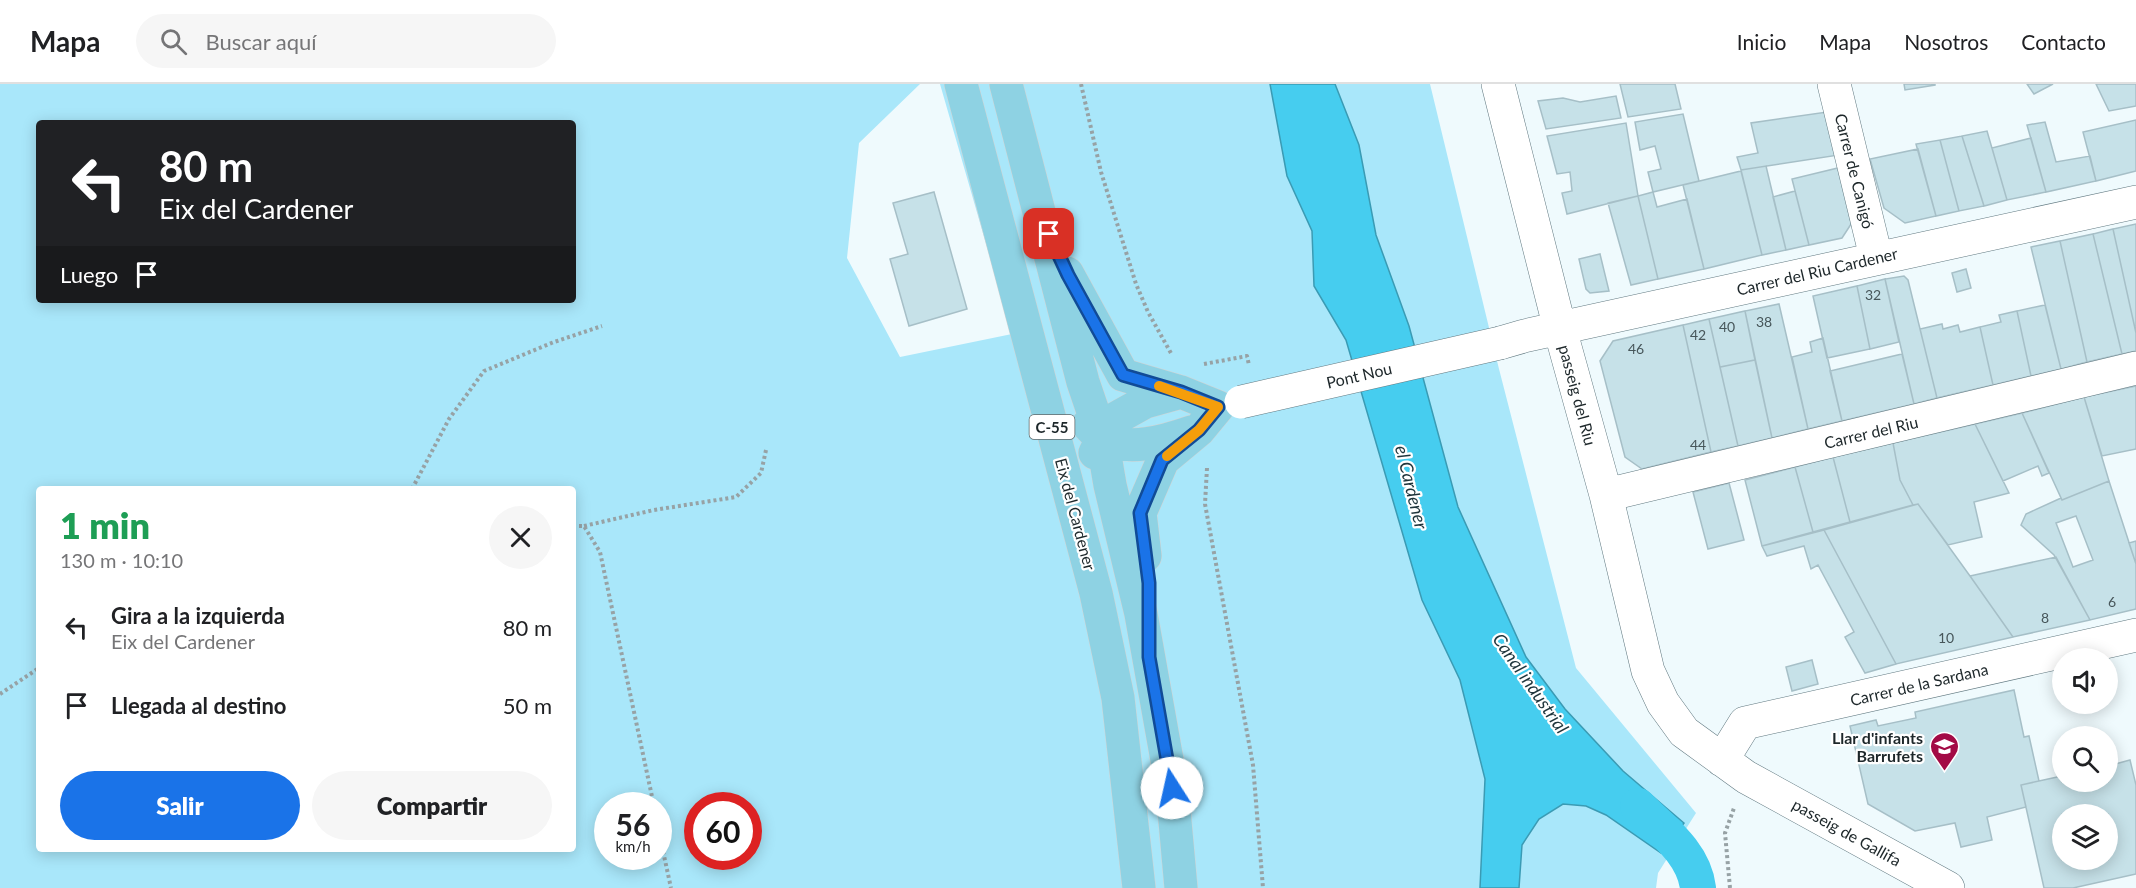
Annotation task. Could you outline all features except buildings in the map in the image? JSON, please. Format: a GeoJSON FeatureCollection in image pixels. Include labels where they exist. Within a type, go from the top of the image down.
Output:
{"type":"FeatureCollection","features":[{"type":"Feature","properties":{"kind":"main road","name":"C-55"},"geometry":{"type":"LineString","coordinates":[[1006,84],[1083,382],[1102,438],[1110,485],[1141,614],[1172,788],[1181,888]]}},
{"type":"Feature","properties":{"kind":"main road","name":"Eix del Cardener"},"geometry":{"type":"LineString","coordinates":[[962,88],[1011,188],[1046,324],[1073,412],[1102,438],[1128,445],[1164,441],[1219,413]]}},
{"type":"Feature","properties":{"kind":"main road","name":"Eix del Cardener"},"geometry":{"type":"LineString","coordinates":[[962,88],[1096,593],[1118,698],[1140,888]]}},
{"type":"Feature","properties":{"kind":"main road","name":"C-55"},"geometry":{"type":"LineString","coordinates":[[1039,213],[1068,275],[1123,375],[1181,392],[1219,413],[1162,460],[1140,513],[1149,583],[1149,657]]}},
{"type":"Feature","properties":{"kind":"main road","name":"Eix del Cardener"},"geometry":{"type":"LineString","coordinates":[[1126,765],[1135,719],[1115,581],[1087,468],[1111,421],[1145,402],[1181,392]]}},
{"type":"Feature","properties":{"kind":"street","name":"passeig del Riu"},"geometry":{"type":"LineString","coordinates":[[1498,84],[1560,329],[1606,495],[1648,671],[1663,703]]}},
{"type":"Feature","properties":{"kind":"street","name":"Carrer de Canigó"},"geometry":{"type":"LineString","coordinates":[[1834,84],[1876,257]]}},
{"type":"Feature","properties":{"kind":"street","name":"Carrer del Riu Cardener"},"geometry":{"type":"LineString","coordinates":[[1500,343],[1876,257],[2136,202]]}},
{"type":"Feature","properties":{"kind":"street","name":"Pont Nou"},"geometry":{"type":"LineString","coordinates":[[1219,413],[1500,343]]}},
{"type":"Feature","properties":{"kind":"street","name":"Carrer del Riu"},"geometry":{"type":"LineString","coordinates":[[1606,495],[2136,369]]}},
{"type":"Feature","properties":{"kind":"street","name":"Carrer de la Sardana"},"geometry":{"type":"LineString","coordinates":[[1734,768],[1745,723],[2136,635]]}},
{"type":"Feature","properties":{"kind":"street","name":"passeig de Gallifa"},"geometry":{"type":"LineString","coordinates":[[1663,703],[1684,732],[1734,768],[1948,888]]}},
{"type":"Feature","properties":{"kind":"path"},"geometry":{"type":"LineString","coordinates":[[1081,84],[1101,172],[1136,284],[1148,312],[1175,359]]}},
{"type":"Feature","properties":{"kind":"path"},"geometry":{"type":"LineString","coordinates":[[414,486],[449,419],[484,370],[602,326]]}},
{"type":"Feature","properties":{"kind":"path"},"geometry":{"type":"LineString","coordinates":[[1203,364],[1247,356],[1249,367]]}},
{"type":"Feature","properties":{"kind":"path"},"geometry":{"type":"LineString","coordinates":[[576,526],[654,510],[736,497],[761,473],[766,450]]}},
{"type":"Feature","properties":{"kind":"path"},"geometry":{"type":"LineString","coordinates":[[1208,465],[1205,504],[1253,765],[1263,888]]}},
{"type":"Feature","properties":{"kind":"path"},"geometry":{"type":"LineString","coordinates":[[584,526],[600,552],[651,792]]}},
{"type":"Feature","properties":{"kind":"path"},"geometry":{"type":"LineString","coordinates":[[0,694],[36,670]]}},
{"type":"Feature","properties":{"kind":"path"},"geometry":{"type":"LineString","coordinates":[[1730,888],[1725,833],[1734,768]]}},
{"type":"Feature","properties":{"kind":"path"},"geometry":{"type":"LineString","coordinates":[[667,870],[671,888]]}},
{"type":"Feature","properties":{"kind":"shaded area"},"geometry":{"type":"Polygon","coordinates":[[[0,84],[920,84],[859,143],[847,258],[900,357],[1012,334],[940,84],[1270,84],[1287,176],[1312,231],[1314,286],[1346,340],[1422,599],[1460,680],[1485,779],[1480,888],[0,888],[0,84]]]}},
{"type":"Feature","properties":{"kind":"shaded area"},"geometry":{"type":"Polygon","coordinates":[[[1335,84],[1430,84],[1499,369],[1576,668],[1696,813],[1658,873],[1656,888],[1519,888],[1522,845],[1539,819],[1563,804],[1586,806],[1606,815],[1661,853],[1684,823],[1623,771],[1565,709],[1526,657],[1458,507],[1409,326],[1376,235],[1359,145],[1335,84]]]}},
{"type":"Feature","properties":{"kind":"water","name":"el Cardener"},"geometry":{"type":"Polygon","coordinates":[[[1270,84],[1335,84],[1359,145],[1376,235],[1409,326],[1458,507],[1526,657],[1565,709],[1623,771],[1684,823],[1661,853],[1606,815],[1586,806],[1563,804],[1539,819],[1522,845],[1519,888],[1480,888],[1485,779],[1460,680],[1422,600],[1346,340],[1314,286],[1312,231],[1287,176],[1270,84]]]}},
{"type":"Feature","properties":{"kind":"waterway","name":"Canal industrial"},"geometry":{"type":"LineString","coordinates":[[1638,806],[1684,853],[1695,875],[1698,888]]}},
{"type":"Feature","properties":{"kind":"slow traffic"},"geometry":{"type":"LineString","coordinates":[[1159,386],[1218,407],[1199,430],[1167,456]]}},
{"type":"Feature","properties":{"kind":"place","name":"Llar d'infants Barrufets"},"geometry":{"type":"Point","coordinates":[1944,772]}},
{"type":"Feature","properties":{"kind":"route"},"geometry":{"type":"LineString","coordinates":[[1049,234],[1068,275],[1123,375],[1181,392],[1218,407],[1199,430],[1162,460],[1140,513],[1149,583],[1149,657],[1172,788]]}}]}
